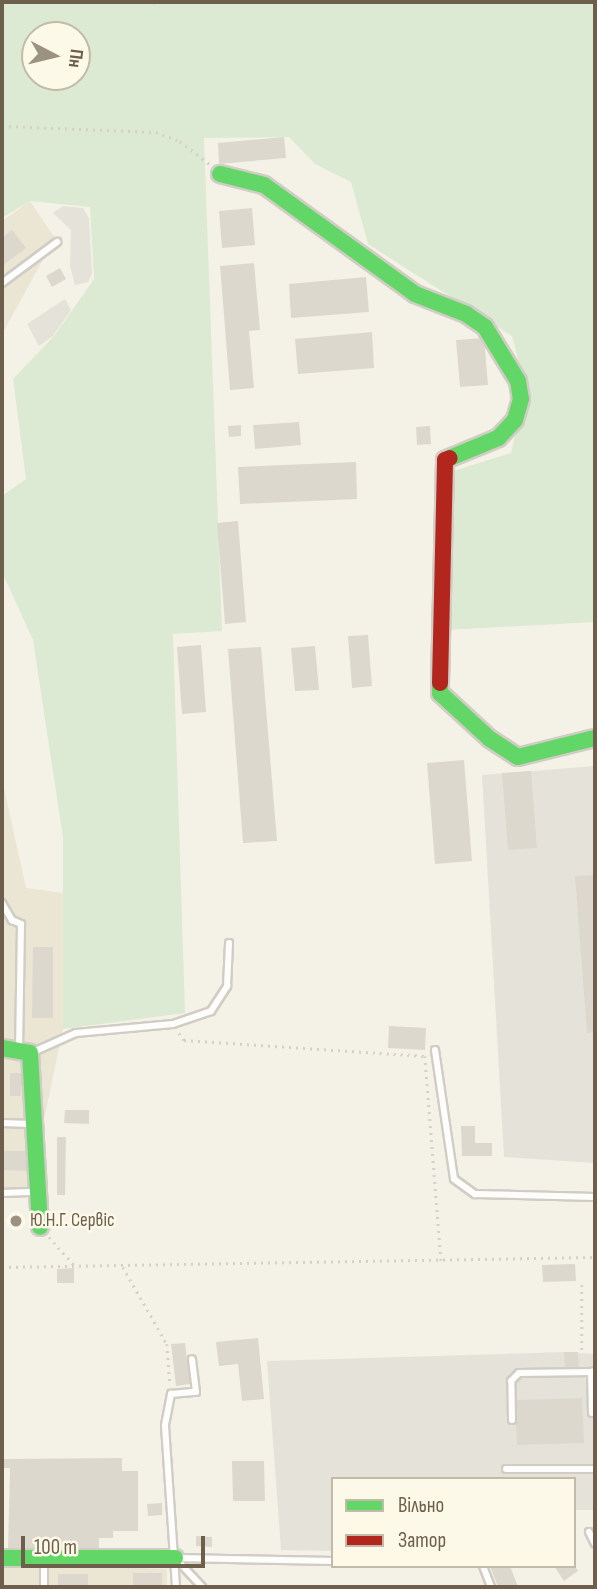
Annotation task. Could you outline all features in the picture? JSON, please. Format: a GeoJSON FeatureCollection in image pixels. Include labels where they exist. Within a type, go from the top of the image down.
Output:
{"type":"FeatureCollection","features":[{"type":"Feature","properties":{"kind":"street"},"geometry":{"type":"LineString","coordinates":[[220,174],[264,185],[415,295],[466,314],[485,327],[505,356],[518,381],[521,399],[515,420],[498,438],[445,460],[440,693],[491,739],[518,757],[595,738]]}},
{"type":"Feature","properties":{"kind":"street"},"geometry":{"type":"LineString","coordinates":[[2,1048],[24,1051],[29,1097],[36,1124],[40,1227]]}},
{"type":"Feature","properties":{"kind":"street"},"geometry":{"type":"LineString","coordinates":[[2,1558],[175,1558]]}},
{"type":"Feature","properties":{"kind":"lane"},"geometry":{"type":"LineString","coordinates":[[2,283],[57,242]]}},
{"type":"Feature","properties":{"kind":"lane"},"geometry":{"type":"LineString","coordinates":[[2,903],[12,920],[21,924],[24,1051],[76,1033],[173,1024],[211,1011],[222,998],[229,943]]}},
{"type":"Feature","properties":{"kind":"lane"},"geometry":{"type":"LineString","coordinates":[[435,1050],[454,1179],[475,1194],[595,1197]]}},
{"type":"Feature","properties":{"kind":"lane"},"geometry":{"type":"LineString","coordinates":[[2,1123],[36,1124]]}},
{"type":"Feature","properties":{"kind":"lane"},"geometry":{"type":"LineString","coordinates":[[2,1193],[38,1192]]}},
{"type":"Feature","properties":{"kind":"lane"},"geometry":{"type":"LineString","coordinates":[[176,1587],[165,1425],[171,1394],[197,1392],[192,1359]]}},
{"type":"Feature","properties":{"kind":"lane"},"geometry":{"type":"LineString","coordinates":[[512,1420],[511,1381],[519,1373],[593,1371],[592,1413]]}},
{"type":"Feature","properties":{"kind":"lane"},"geometry":{"type":"LineString","coordinates":[[506,1469],[595,1469]]}},
{"type":"Feature","properties":{"kind":"lane"},"geometry":{"type":"LineString","coordinates":[[589,1532],[595,1544]]}},
{"type":"Feature","properties":{"kind":"lane"},"geometry":{"type":"LineString","coordinates":[[44,1558],[44,1587]]}},
{"type":"Feature","properties":{"kind":"lane"},"geometry":{"type":"LineString","coordinates":[[175,1558],[331,1561]]}},
{"type":"Feature","properties":{"kind":"lane"},"geometry":{"type":"LineString","coordinates":[[175,1558],[202,1587]]}},
{"type":"Feature","properties":{"kind":"lane"},"geometry":{"type":"LineString","coordinates":[[484,1568],[491,1587]]}},
{"type":"Feature","properties":{"kind":"path"},"geometry":{"type":"LineString","coordinates":[[2,126],[156,132],[180,141],[220,174]]}},
{"type":"Feature","properties":{"kind":"path"},"geometry":{"type":"LineString","coordinates":[[173,1024],[184,1040],[425,1056],[441,1260]]}},
{"type":"Feature","properties":{"kind":"path"},"geometry":{"type":"LineString","coordinates":[[40,1227],[75,1266]]}},
{"type":"Feature","properties":{"kind":"path"},"geometry":{"type":"LineString","coordinates":[[2,1267],[595,1257]]}},
{"type":"Feature","properties":{"kind":"path"},"geometry":{"type":"LineString","coordinates":[[123,1267],[167,1344],[171,1394]]}},
{"type":"Feature","properties":{"kind":"path"},"geometry":{"type":"LineString","coordinates":[[582,1285],[582,1354]]}},
{"type":"Feature","properties":{"kind":"shaded area"},"geometry":{"type":"Polygon","coordinates":[[[30,201],[55,238],[2,334],[2,221],[30,201]]]}},
{"type":"Feature","properties":{"kind":"shaded area"},"geometry":{"type":"Polygon","coordinates":[[[63,206],[83,208],[89,218],[92,274],[88,282],[75,285],[70,266],[71,230],[53,213],[63,206]]]}},
{"type":"Feature","properties":{"kind":"shaded area"},"geometry":{"type":"Polygon","coordinates":[[[65,299],[71,310],[53,336],[39,346],[27,324],[65,299]]]}},
{"type":"Feature","properties":{"kind":"shaded area"},"geometry":{"type":"Polygon","coordinates":[[[595,766],[595,1163],[504,1157],[482,775],[595,766]]]}},
{"type":"Feature","properties":{"kind":"shaded area"},"geometry":{"type":"Polygon","coordinates":[[[2,779],[26,888],[63,893],[63,1029],[28,1196],[2,1198],[2,779]]]}},
{"type":"Feature","properties":{"kind":"shaded area"},"geometry":{"type":"Polygon","coordinates":[[[564,1352],[595,1354],[595,1510],[576,1510],[576,1477],[331,1477],[331,1551],[281,1550],[267,1361],[564,1352]]]}},
{"type":"Feature","properties":{"kind":"shaded area"},"geometry":{"type":"Polygon","coordinates":[[[2,1562],[167,1569],[167,1587],[2,1587],[2,1562]]]}},
{"type":"Feature","properties":{"kind":"green space"},"geometry":{"type":"Polygon","coordinates":[[[2,2],[595,2],[595,622],[446,630],[450,472],[511,453],[526,390],[512,336],[368,244],[351,182],[315,164],[289,137],[204,138],[222,631],[173,634],[185,1013],[63,1029],[63,838],[33,640],[2,572],[2,496],[26,479],[13,379],[54,336],[94,279],[90,207],[30,201],[2,218],[2,2]]]}},
{"type":"Feature","properties":{"kind":"building"},"geometry":{"type":"Polygon","coordinates":[[[284,137],[286,158],[219,164],[218,143],[284,137]]]}},
{"type":"Feature","properties":{"kind":"building"},"geometry":{"type":"Polygon","coordinates":[[[252,208],[255,245],[222,248],[219,211],[252,208]]]}},
{"type":"Feature","properties":{"kind":"building"},"geometry":{"type":"Polygon","coordinates":[[[12,230],[26,248],[2,266],[2,238],[12,230]]]}},
{"type":"Feature","properties":{"kind":"building"},"geometry":{"type":"Polygon","coordinates":[[[254,263],[260,330],[249,331],[254,388],[230,390],[220,266],[254,263]]]}},
{"type":"Feature","properties":{"kind":"building"},"geometry":{"type":"Polygon","coordinates":[[[60,268],[66,279],[52,287],[46,276],[60,268]]]}},
{"type":"Feature","properties":{"kind":"building"},"geometry":{"type":"Polygon","coordinates":[[[366,277],[369,312],[291,318],[289,284],[366,277]]]}},
{"type":"Feature","properties":{"kind":"building"},"geometry":{"type":"Polygon","coordinates":[[[372,332],[374,368],[298,374],[295,339],[372,332]]]}},
{"type":"Feature","properties":{"kind":"building"},"geometry":{"type":"Polygon","coordinates":[[[484,338],[488,385],[460,387],[456,340],[484,338]]]}},
{"type":"Feature","properties":{"kind":"building"},"geometry":{"type":"Polygon","coordinates":[[[299,422],[301,445],[255,449],[253,425],[299,422]]]}},
{"type":"Feature","properties":{"kind":"building"},"geometry":{"type":"Polygon","coordinates":[[[241,425],[241,436],[229,437],[228,426],[241,425]]]}},
{"type":"Feature","properties":{"kind":"building"},"geometry":{"type":"Polygon","coordinates":[[[430,426],[431,444],[417,445],[416,427],[430,426]]]}},
{"type":"Feature","properties":{"kind":"building"},"geometry":{"type":"Polygon","coordinates":[[[356,462],[357,499],[240,504],[238,467],[356,462]]]}},
{"type":"Feature","properties":{"kind":"building"},"geometry":{"type":"Polygon","coordinates":[[[238,521],[246,622],[225,624],[217,523],[238,521]]]}},
{"type":"Feature","properties":{"kind":"building"},"geometry":{"type":"Polygon","coordinates":[[[368,635],[372,686],[352,688],[348,636],[368,635]]]}},
{"type":"Feature","properties":{"kind":"building"},"geometry":{"type":"Polygon","coordinates":[[[201,645],[206,712],[182,714],[177,647],[201,645]]]}},
{"type":"Feature","properties":{"kind":"building"},"geometry":{"type":"Polygon","coordinates":[[[315,646],[319,690],[295,691],[291,648],[315,646]]]}},
{"type":"Feature","properties":{"kind":"building"},"geometry":{"type":"Polygon","coordinates":[[[261,647],[277,841],[243,843],[228,649],[261,647]]]}},
{"type":"Feature","properties":{"kind":"building"},"geometry":{"type":"Polygon","coordinates":[[[464,760],[472,861],[435,864],[427,763],[464,760]]]}},
{"type":"Feature","properties":{"kind":"building"},"geometry":{"type":"Polygon","coordinates":[[[531,771],[537,848],[508,850],[502,773],[531,771]]]}},
{"type":"Feature","properties":{"kind":"building"},"geometry":{"type":"Polygon","coordinates":[[[595,875],[595,1032],[587,1033],[575,876],[595,875]]]}},
{"type":"Feature","properties":{"kind":"building"},"geometry":{"type":"Polygon","coordinates":[[[33,947],[53,947],[53,1018],[32,1018],[33,947]]]}},
{"type":"Feature","properties":{"kind":"building"},"geometry":{"type":"Polygon","coordinates":[[[389,1026],[426,1028],[425,1050],[388,1048],[389,1026]]]}},
{"type":"Feature","properties":{"kind":"building"},"geometry":{"type":"Polygon","coordinates":[[[10,1073],[22,1073],[21,1096],[10,1096],[10,1073]]]}},
{"type":"Feature","properties":{"kind":"building"},"geometry":{"type":"Polygon","coordinates":[[[65,1110],[89,1110],[89,1124],[64,1123],[65,1110]]]}},
{"type":"Feature","properties":{"kind":"building"},"geometry":{"type":"Polygon","coordinates":[[[461,1126],[475,1126],[475,1143],[492,1143],[492,1156],[462,1156],[461,1126]]]}},
{"type":"Feature","properties":{"kind":"building"},"geometry":{"type":"Polygon","coordinates":[[[57,1137],[66,1137],[65,1195],[57,1195],[57,1137]]]}},
{"type":"Feature","properties":{"kind":"building"},"geometry":{"type":"Polygon","coordinates":[[[4,1151],[30,1151],[30,1171],[4,1170],[4,1151]]]}},
{"type":"Feature","properties":{"kind":"building"},"geometry":{"type":"Polygon","coordinates":[[[575,1264],[576,1281],[543,1282],[542,1265],[575,1264]]]}},
{"type":"Feature","properties":{"kind":"building"},"geometry":{"type":"Polygon","coordinates":[[[74,1268],[74,1283],[57,1283],[57,1269],[74,1268]]]}},
{"type":"Feature","properties":{"kind":"building"},"geometry":{"type":"Polygon","coordinates":[[[258,1338],[264,1399],[242,1401],[238,1364],[219,1366],[216,1342],[258,1338]]]}},
{"type":"Feature","properties":{"kind":"building"},"geometry":{"type":"Polygon","coordinates":[[[185,1343],[190,1384],[176,1386],[171,1344],[185,1343]]]}},
{"type":"Feature","properties":{"kind":"building"},"geometry":{"type":"Polygon","coordinates":[[[564,1352],[578,1352],[579,1367],[565,1367],[564,1352]]]}},
{"type":"Feature","properties":{"kind":"building"},"geometry":{"type":"Polygon","coordinates":[[[582,1398],[584,1443],[517,1445],[515,1400],[582,1398]]]}},
{"type":"Feature","properties":{"kind":"building"},"geometry":{"type":"Polygon","coordinates":[[[122,1458],[122,1471],[138,1471],[138,1531],[113,1531],[113,1538],[99,1538],[99,1549],[8,1550],[10,1468],[2,1468],[2,1459],[122,1458]]]}},
{"type":"Feature","properties":{"kind":"building"},"geometry":{"type":"Polygon","coordinates":[[[232,1461],[264,1461],[265,1501],[233,1501],[232,1461]]]}},
{"type":"Feature","properties":{"kind":"building"},"geometry":{"type":"Polygon","coordinates":[[[162,1503],[162,1515],[148,1516],[147,1504],[162,1503]]]}},
{"type":"Feature","properties":{"kind":"building"},"geometry":{"type":"Polygon","coordinates":[[[196,1536],[212,1537],[212,1547],[196,1546],[196,1536]]]}},
{"type":"Feature","properties":{"kind":"building"},"geometry":{"type":"Polygon","coordinates":[[[491,1568],[511,1568],[518,1587],[498,1587],[491,1568]]]}},
{"type":"Feature","properties":{"kind":"building"},"geometry":{"type":"Polygon","coordinates":[[[555,1568],[576,1568],[578,1571],[564,1581],[555,1568]]]}},
{"type":"Feature","properties":{"kind":"building"},"geometry":{"type":"Polygon","coordinates":[[[133,1573],[162,1573],[162,1587],[133,1587],[133,1573]]]}},
{"type":"Feature","properties":{"kind":"building"},"geometry":{"type":"Polygon","coordinates":[[[58,1574],[88,1574],[88,1587],[58,1587],[58,1574]]]}},
{"type":"Feature","properties":{"kind":"traffic: fast"},"geometry":{"type":"LineString","coordinates":[[220,174],[264,185],[415,294],[466,314],[485,327],[518,381],[521,399],[515,420],[498,438],[450,458]]}},
{"type":"Feature","properties":{"kind":"traffic: fast"},"geometry":{"type":"LineString","coordinates":[[440,683],[440,693],[490,739],[518,757],[595,738]]}},
{"type":"Feature","properties":{"kind":"traffic: fast"},"geometry":{"type":"LineString","coordinates":[[2,1048],[30,1053],[40,1227]]}},
{"type":"Feature","properties":{"kind":"traffic: fast"},"geometry":{"type":"LineString","coordinates":[[2,1558],[175,1558]]}},
{"type":"Feature","properties":{"kind":"traffic: jam"},"geometry":{"type":"LineString","coordinates":[[440,683],[445,460],[450,458]]}},
{"type":"Feature","properties":{"kind":"place","name":"Ю.Н.Г. Сервіс"},"geometry":{"type":"Point","coordinates":[16,1221]}}]}
